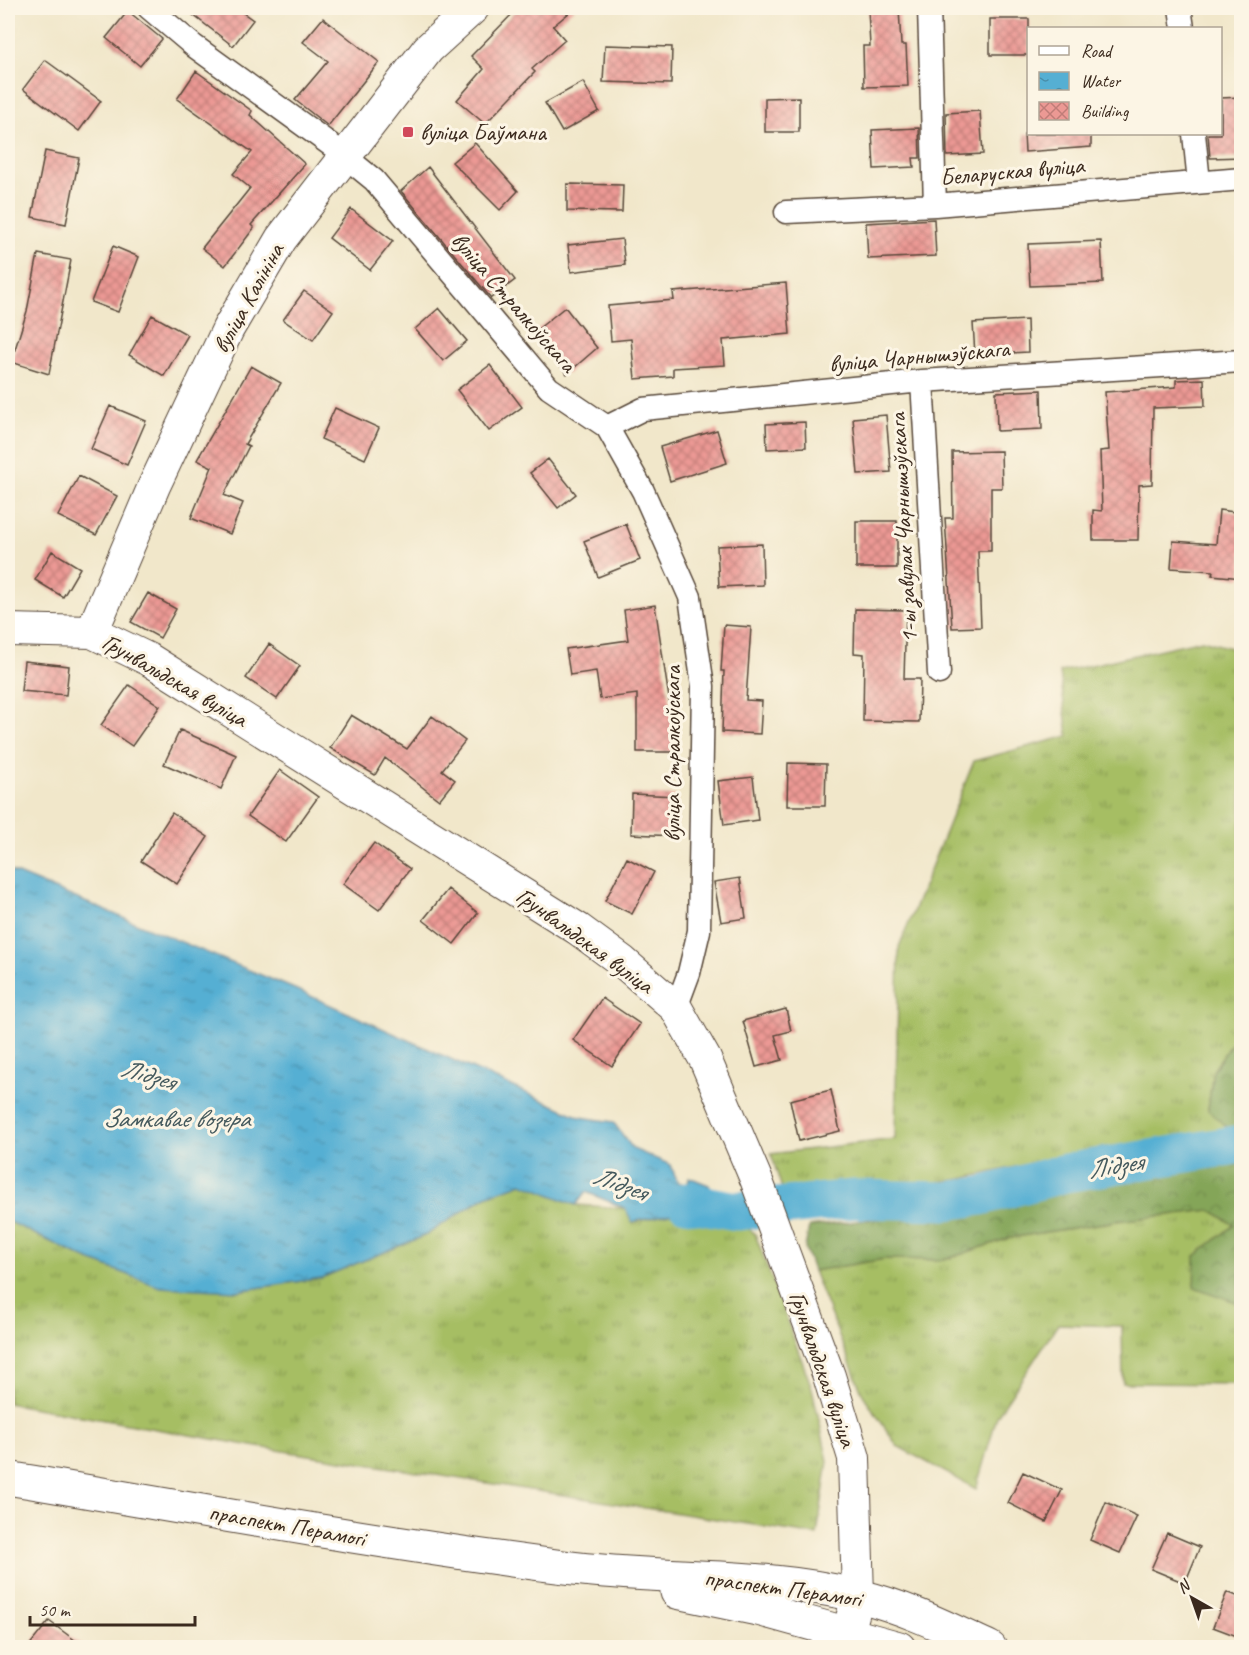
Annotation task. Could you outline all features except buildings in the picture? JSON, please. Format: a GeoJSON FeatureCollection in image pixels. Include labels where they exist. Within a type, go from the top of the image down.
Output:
{"type":"FeatureCollection","features":[{"type":"Feature","properties":{"kind":"main road","name":"вуліца Калініна"},"geometry":{"type":"LineString","coordinates":[[92,632],[154,486],[228,329],[281,239],[428,49],[473,8]]}},
{"type":"Feature","properties":{"kind":"main road","name":"Грунвальдская вуліца"},"geometry":{"type":"LineString","coordinates":[[8,630],[92,632],[150,660],[578,929],[623,962],[676,1008],[705,1059],[756,1179],[829,1376],[854,1458],[858,1596],[845,1640]]}},
{"type":"Feature","properties":{"kind":"main road","name":"праспект Перамогі"},"geometry":{"type":"LineString","coordinates":[[8,1478],[387,1542],[567,1568],[758,1610],[845,1640],[899,1647]]}},
{"type":"Feature","properties":{"kind":"main road","name":"праспект Перамогі"},"geometry":{"type":"LineString","coordinates":[[567,1568],[767,1581],[858,1596],[913,1613],[990,1647]]}},
{"type":"Feature","properties":{"kind":"street","name":"вуліца Стралкоўскага"},"geometry":{"type":"LineString","coordinates":[[149,8],[194,46],[345,156],[374,180],[549,388],[607,427],[643,491],[690,597],[703,686],[699,931],[689,973],[676,1008]]}},
{"type":"Feature","properties":{"kind":"street"},"geometry":{"type":"LineString","coordinates":[[929,8],[935,205]]}},
{"type":"Feature","properties":{"kind":"street"},"geometry":{"type":"LineString","coordinates":[[1180,8],[1183,27]]}},
{"type":"Feature","properties":{"kind":"street"},"geometry":{"type":"LineString","coordinates":[[1194,135],[1199,182]]}},
{"type":"Feature","properties":{"kind":"street","name":"Беларуская вуліца"},"geometry":{"type":"LineString","coordinates":[[786,212],[935,205],[1242,179]]}},
{"type":"Feature","properties":{"kind":"street","name":"вуліца Чарнышэўскага"},"geometry":{"type":"LineString","coordinates":[[607,427],[643,409],[922,381],[1242,361]]}},
{"type":"Feature","properties":{"kind":"street","name":"1-ы завулак Чарнышэўскага"},"geometry":{"type":"LineString","coordinates":[[922,381],[939,673]]}},
{"type":"Feature","properties":{"kind":"green space"},"geometry":{"type":"Polygon","coordinates":[[[1202,640],[1241,651],[1241,1028],[1213,1071],[1208,1109],[1231,1131],[1100,1148],[956,1180],[802,1197],[784,1195],[771,1154],[895,1139],[899,947],[974,761],[1068,736],[1060,672],[1202,640]]]}},
{"type":"Feature","properties":{"kind":"green space"},"geometry":{"type":"Polygon","coordinates":[[[1241,1028],[1241,1128],[1231,1131],[1208,1110],[1213,1071],[1241,1028]]]}},
{"type":"Feature","properties":{"kind":"green space"},"geometry":{"type":"Polygon","coordinates":[[[1241,1163],[1241,1304],[1194,1287],[1195,1256],[1234,1225],[1211,1210],[1116,1221],[1009,1238],[944,1260],[885,1259],[813,1271],[805,1248],[809,1227],[964,1208],[1107,1177],[1241,1163]]]}},
{"type":"Feature","properties":{"kind":"green space"},"geometry":{"type":"Polygon","coordinates":[[[522,1183],[576,1205],[625,1208],[633,1222],[682,1212],[712,1211],[741,1222],[755,1234],[812,1388],[828,1461],[817,1535],[258,1447],[8,1403],[8,1221],[84,1258],[237,1291],[321,1278],[426,1235],[486,1196],[522,1183]]]}},
{"type":"Feature","properties":{"kind":"green space"},"geometry":{"type":"Polygon","coordinates":[[[1211,1210],[1234,1225],[1195,1256],[1241,1304],[1241,1384],[1123,1383],[1122,1326],[1058,1324],[997,1416],[976,1489],[897,1446],[863,1395],[813,1271],[885,1259],[944,1260],[1009,1238],[1116,1221],[1211,1210]]]}},
{"type":"Feature","properties":{"kind":"water","name":"Замкавае возера"},"geometry":{"type":"Polygon","coordinates":[[[8,870],[297,990],[580,1117],[613,1122],[633,1149],[671,1165],[677,1182],[688,1185],[689,1177],[709,1185],[711,1191],[732,1197],[741,1219],[697,1208],[632,1222],[625,1208],[586,1192],[576,1205],[522,1183],[486,1196],[426,1235],[321,1278],[237,1291],[160,1287],[84,1258],[8,1221],[8,870]]]}},
{"type":"Feature","properties":{"kind":"waterway","name":"Лідзея"},"geometry":{"type":"LineString","coordinates":[[686,1202],[737,1211],[855,1199],[946,1201],[981,1196],[1065,1173],[1242,1144]]}},
{"type":"Feature","properties":{"kind":"place","name":"вуліца Баўмана"},"geometry":{"type":"Point","coordinates":[408,132]}}]}
